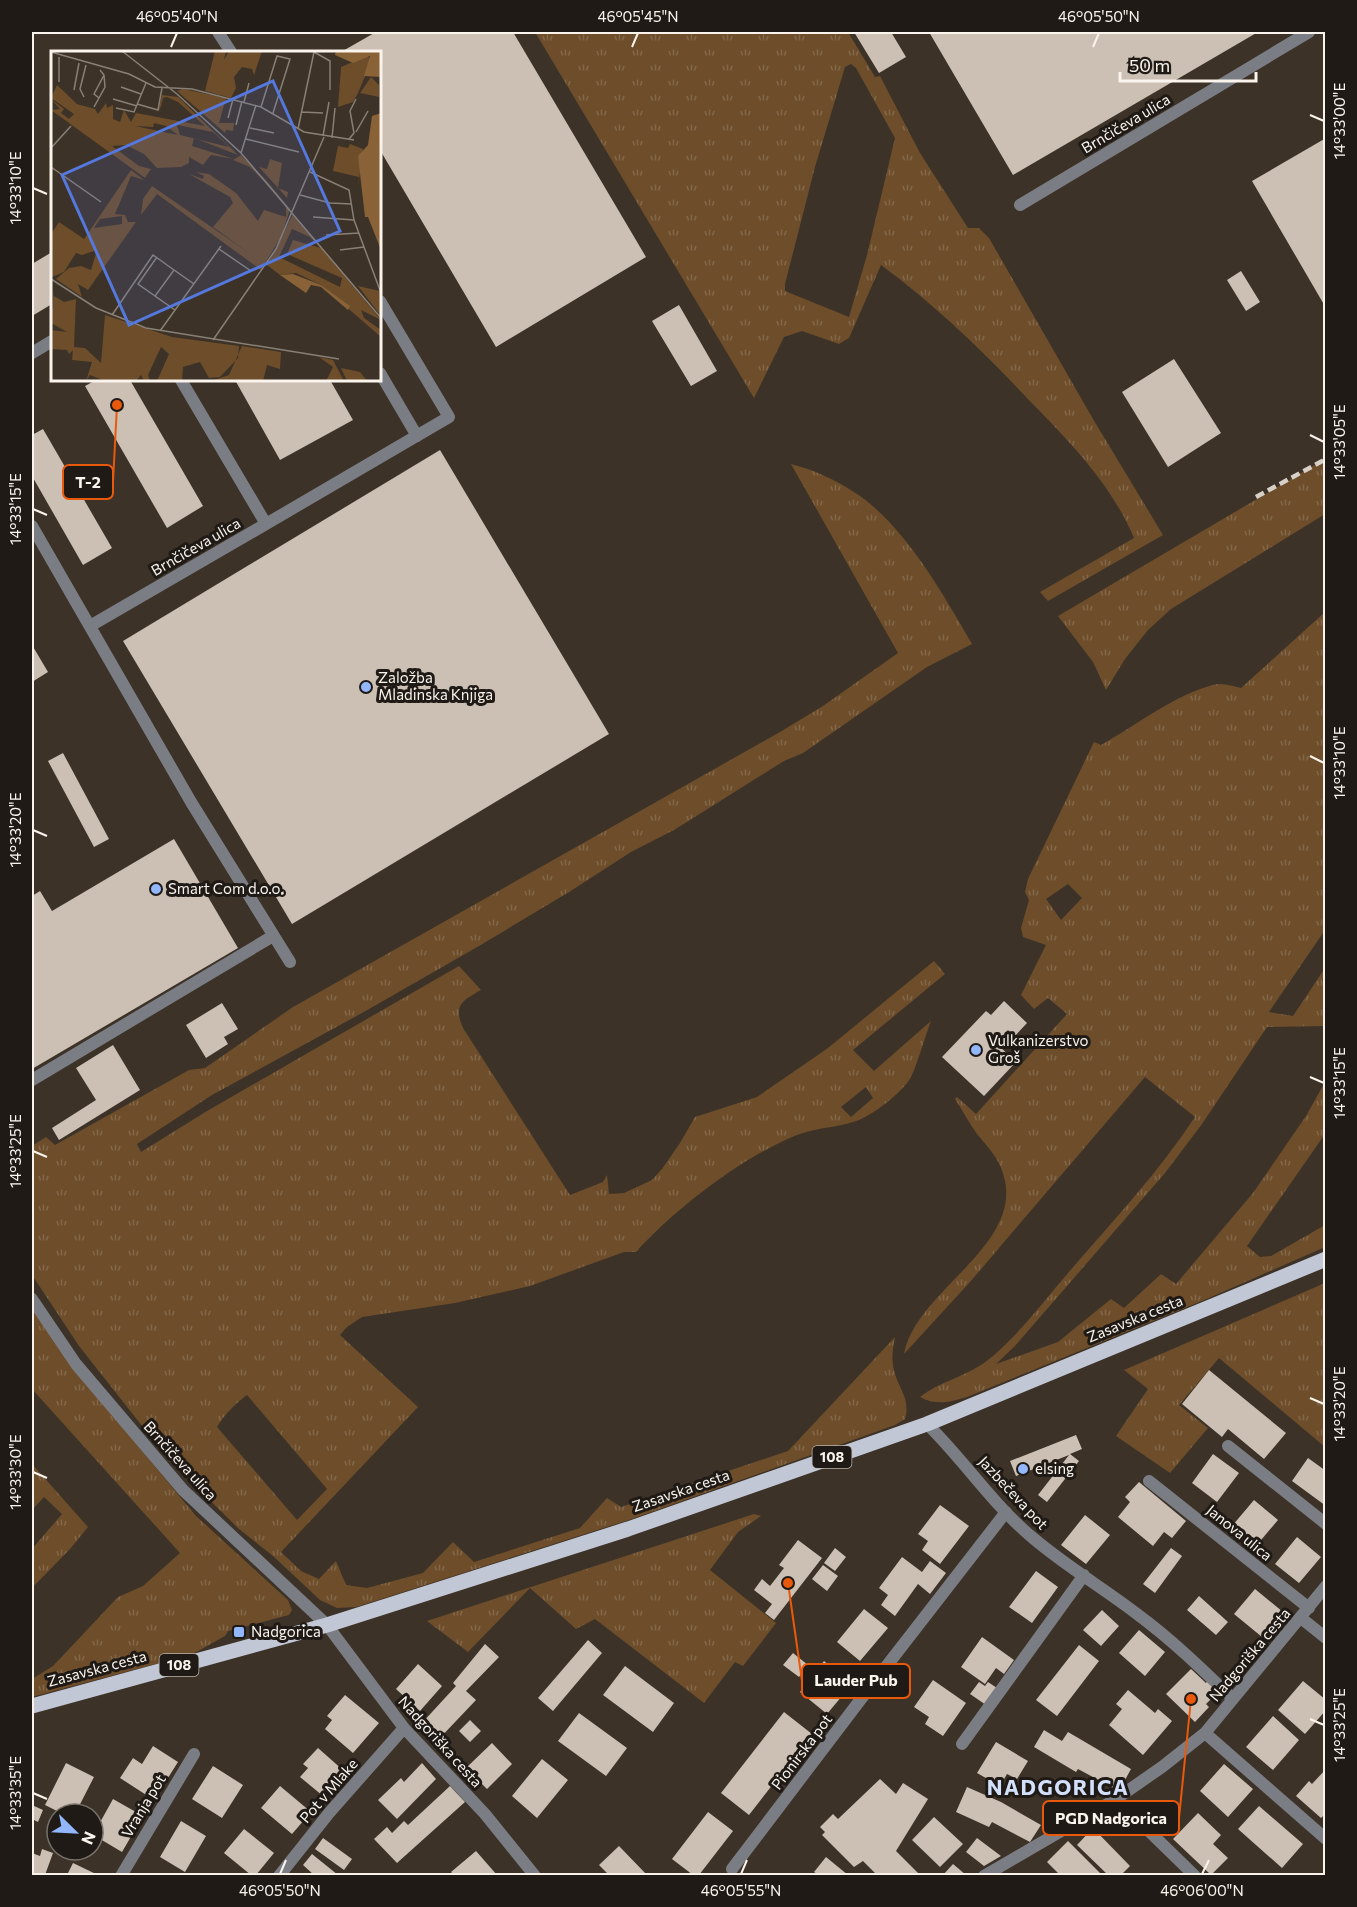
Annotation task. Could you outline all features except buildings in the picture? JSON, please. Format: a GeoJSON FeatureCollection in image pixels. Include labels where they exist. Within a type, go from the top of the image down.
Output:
{"type":"FeatureCollection","features":[{"type":"Feature","properties":{"kind":"main road","name":"Zasavska cesta"},"geometry":{"type":"LineString","coordinates":[[32,1706],[327,1625],[628,1529],[927,1424],[1326,1259]]}},
{"type":"Feature","properties":{"kind":"street"},"geometry":{"type":"LineString","coordinates":[[218,32],[230,51]]}},
{"type":"Feature","properties":{"kind":"street","name":"Brnčičeva ulica"},"geometry":{"type":"LineString","coordinates":[[1020,205],[1309,32]]}},
{"type":"Feature","properties":{"kind":"street"},"geometry":{"type":"LineString","coordinates":[[266,524],[449,417],[381,303]]}},
{"type":"Feature","properties":{"kind":"street"},"geometry":{"type":"LineString","coordinates":[[32,353],[51,342]]}},
{"type":"Feature","properties":{"kind":"street"},"geometry":{"type":"LineString","coordinates":[[381,375],[417,436]]}},
{"type":"Feature","properties":{"kind":"street","name":"Brnčičeva ulica"},"geometry":{"type":"LineString","coordinates":[[90,626],[266,524],[182,381]]}},
{"type":"Feature","properties":{"kind":"street"},"geometry":{"type":"LineString","coordinates":[[32,526],[191,802],[290,962]]}},
{"type":"Feature","properties":{"kind":"street"},"geometry":{"type":"LineString","coordinates":[[32,1080],[273,936]]}},
{"type":"Feature","properties":{"kind":"street","name":"Brnčičeva ulica"},"geometry":{"type":"LineString","coordinates":[[32,1299],[76,1364],[183,1490],[327,1625]]}},
{"type":"Feature","properties":{"kind":"street","name":"Jazbečeva pot"},"geometry":{"type":"LineString","coordinates":[[927,1424],[945,1440],[1006,1512],[1032,1538],[1140,1616],[1197,1664],[1233,1699]]}},
{"type":"Feature","properties":{"kind":"street"},"geometry":{"type":"LineString","coordinates":[[1228,1446],[1326,1524]]}},
{"type":"Feature","properties":{"kind":"street","name":"Janova ulica"},"geometry":{"type":"LineString","coordinates":[[1149,1481],[1305,1613],[1326,1638]]}},
{"type":"Feature","properties":{"kind":"street","name":"Pionirska pot"},"geometry":{"type":"LineString","coordinates":[[732,1869],[867,1690],[1006,1512]]}},
{"type":"Feature","properties":{"kind":"street"},"geometry":{"type":"LineString","coordinates":[[962,1744],[1084,1575]]}},
{"type":"Feature","properties":{"kind":"street","name":"Nadgoriška cesta"},"geometry":{"type":"LineString","coordinates":[[984,1875],[1116,1799],[1205,1733],[1326,1586]]}},
{"type":"Feature","properties":{"kind":"street","name":"Nadgoriška cesta"},"geometry":{"type":"LineString","coordinates":[[327,1625],[404,1728],[485,1814],[535,1875]]}},
{"type":"Feature","properties":{"kind":"street","name":"Pot v Mlake"},"geometry":{"type":"LineString","coordinates":[[279,1875],[329,1813],[404,1728]]}},
{"type":"Feature","properties":{"kind":"street"},"geometry":{"type":"LineString","coordinates":[[1205,1733],[1326,1839]]}},
{"type":"Feature","properties":{"kind":"street","name":"Vranja pot"},"geometry":{"type":"LineString","coordinates":[[121,1875],[194,1754]]}},
{"type":"Feature","properties":{"kind":"street"},"geometry":{"type":"LineString","coordinates":[[1116,1799],[1195,1875]]}},
{"type":"Feature","properties":{"kind":"green space"},"geometry":{"type":"Polygon","coordinates":[[[535,32],[848,32],[875,77],[880,76],[920,153],[968,228],[979,228],[989,238],[1163,535],[1048,601],[1040,592],[1134,538],[1101,480],[1057,429],[974,344],[938,311],[881,265],[849,338],[839,344],[802,331],[784,337],[754,398],[535,32]],[[851,64],[845,67],[815,167],[785,284],[785,291],[849,317],[867,255],[895,138],[856,68],[851,64]]]}},
{"type":"Feature","properties":{"kind":"green space"},"geometry":{"type":"Polygon","coordinates":[[[1325,459],[1325,514],[1171,609],[1148,630],[1125,659],[1106,690],[1093,662],[1058,616],[1325,459]]]}},
{"type":"Feature","properties":{"kind":"green space"},"geometry":{"type":"Polygon","coordinates":[[[791,464],[816,472],[846,487],[889,522],[921,561],[972,644],[927,667],[803,753],[784,761],[674,830],[631,852],[479,946],[212,1095],[137,1144],[141,1152],[207,1111],[459,966],[481,990],[461,1004],[459,1014],[463,1028],[570,1195],[603,1182],[607,1175],[609,1194],[624,1193],[652,1180],[680,1143],[695,1117],[757,1097],[828,1048],[934,961],[945,974],[853,1050],[874,1071],[931,1021],[911,1077],[895,1096],[872,1113],[851,1123],[797,1135],[754,1157],[732,1170],[690,1202],[636,1252],[624,1252],[530,1286],[455,1303],[362,1317],[347,1327],[340,1335],[418,1407],[281,1552],[301,1571],[319,1579],[336,1561],[346,1585],[367,1588],[423,1573],[453,1542],[474,1562],[580,1528],[607,1498],[621,1507],[788,1451],[895,1337],[893,1366],[905,1399],[905,1419],[895,1425],[632,1519],[356,1607],[337,1608],[320,1600],[273,1556],[239,1529],[169,1460],[79,1346],[32,1275],[32,1146],[46,1137],[55,1145],[189,1070],[205,1068],[293,1007],[780,732],[823,706],[898,653],[791,464]],[[866,1087],[841,1107],[851,1117],[873,1098],[866,1087]],[[247,1395],[230,1410],[217,1427],[297,1520],[327,1489],[247,1395]]]}},
{"type":"Feature","properties":{"kind":"green space"},"geometry":{"type":"Polygon","coordinates":[[[1325,612],[1325,930],[1269,1012],[1293,1016],[1325,968],[1325,976],[1322,980],[1325,983],[1325,1026],[1267,1027],[1202,1124],[1165,1173],[1015,1346],[996,1364],[1058,1342],[1111,1299],[1124,1308],[1161,1274],[1176,1284],[1253,1193],[1306,1116],[1325,1082],[1325,1134],[1247,1246],[1260,1257],[1271,1256],[1325,1225],[1325,1247],[1202,1301],[967,1397],[943,1402],[926,1400],[920,1397],[984,1363],[1018,1332],[1150,1178],[1195,1117],[1145,1077],[970,1282],[904,1354],[913,1330],[929,1308],[987,1242],[1001,1219],[1006,1195],[999,1163],[974,1130],[955,1099],[957,1097],[976,1114],[1067,1014],[1048,998],[1034,1009],[1021,995],[1046,945],[1023,937],[1021,928],[1029,900],[1025,892],[1028,879],[1094,742],[1101,745],[1170,703],[1199,689],[1220,684],[1241,688],[1325,612]],[[1068,884],[1046,899],[1061,920],[1082,898],[1068,884]]]}},
{"type":"Feature","properties":{"kind":"green space"},"geometry":{"type":"Polygon","coordinates":[[[1325,1283],[1325,1447],[1219,1358],[1179,1405],[1208,1428],[1170,1473],[1116,1436],[1148,1389],[1124,1370],[1325,1283]]]}},
{"type":"Feature","properties":{"kind":"green space"},"geometry":{"type":"Polygon","coordinates":[[[32,1307],[118,1422],[196,1516],[288,1600],[292,1610],[289,1615],[228,1631],[225,1636],[193,1654],[32,1697],[32,1679],[53,1666],[118,1597],[143,1586],[180,1553],[32,1389],[32,1307]]]}},
{"type":"Feature","properties":{"kind":"green space"},"geometry":{"type":"Polygon","coordinates":[[[32,1464],[88,1527],[32,1588],[32,1549],[62,1514],[44,1497],[32,1510],[32,1464]]]}},
{"type":"Feature","properties":{"kind":"green space"},"geometry":{"type":"Polygon","coordinates":[[[754,1514],[761,1516],[738,1532],[710,1570],[776,1623],[743,1666],[735,1662],[704,1703],[595,1619],[576,1629],[530,1588],[468,1652],[427,1621],[754,1514]]]}},
{"type":"Feature","properties":{"kind":"railway"},"geometry":{"type":"LineString","coordinates":[[1256,497],[1326,459]]}},
{"type":"Feature","properties":{"kind":"place","name":"T-2"},"geometry":{"type":"Point","coordinates":[117,405]}},
{"type":"Feature","properties":{"kind":"place","name":"Založba Mladinska Knjiga"},"geometry":{"type":"Point","coordinates":[366,687]}},
{"type":"Feature","properties":{"kind":"place","name":"Smart Com d.o.o."},"geometry":{"type":"Point","coordinates":[156,889]}},
{"type":"Feature","properties":{"kind":"place","name":"Vulkanizerstvo Groš"},"geometry":{"type":"Point","coordinates":[976,1050]}},
{"type":"Feature","properties":{"kind":"place","name":"elsing"},"geometry":{"type":"Point","coordinates":[1023,1469]}},
{"type":"Feature","properties":{"kind":"place","name":"Lauder Pub"},"geometry":{"type":"Point","coordinates":[788,1583]}},
{"type":"Feature","properties":{"kind":"place","name":"Nadgorica"},"geometry":{"type":"Point","coordinates":[239,1632]}},
{"type":"Feature","properties":{"kind":"place","name":"PGD Nadgorica"},"geometry":{"type":"Point","coordinates":[1191,1699]}},
{"type":"Feature","properties":{"kind":"district","name":"NADGORICA"},"geometry":{"type":"Point","coordinates":[1058,1788]}}]}
